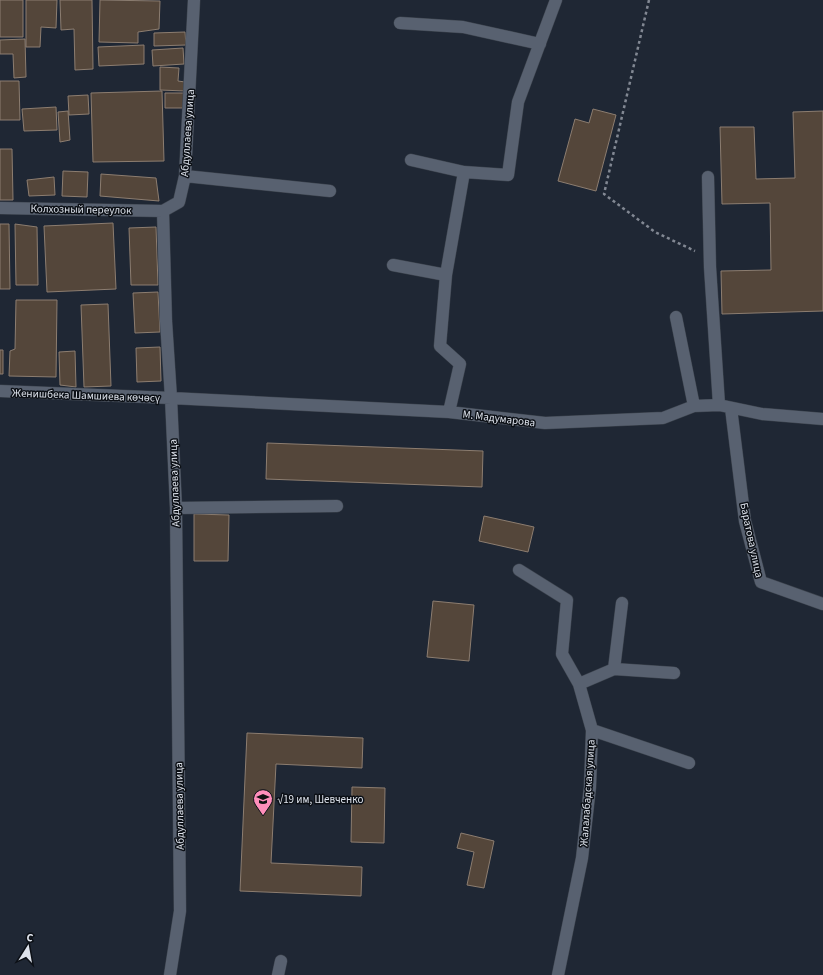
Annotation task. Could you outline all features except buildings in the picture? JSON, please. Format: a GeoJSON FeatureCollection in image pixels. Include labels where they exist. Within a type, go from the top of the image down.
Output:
{"type":"FeatureCollection","features":[{"type":"Feature","properties":{"kind":"street","name":"Абдуллаева улица"},"geometry":{"type":"LineString","coordinates":[[170,975],[180,912],[176,508],[166,321],[163,211],[179,202],[185,176],[194,0]]}},
{"type":"Feature","properties":{"kind":"street"},"geometry":{"type":"LineString","coordinates":[[411,160],[464,172],[508,176],[518,102],[556,0]]}},
{"type":"Feature","properties":{"kind":"street"},"geometry":{"type":"LineString","coordinates":[[400,23],[463,27],[540,44]]}},
{"type":"Feature","properties":{"kind":"street"},"geometry":{"type":"LineString","coordinates":[[449,412],[460,364],[440,346],[446,275],[464,172]]}},
{"type":"Feature","properties":{"kind":"street"},"geometry":{"type":"LineString","coordinates":[[185,176],[330,191]]}},
{"type":"Feature","properties":{"kind":"street"},"geometry":{"type":"LineString","coordinates":[[708,177],[710,259],[725,407]]}},
{"type":"Feature","properties":{"kind":"street","name":"Колхозный переулок"},"geometry":{"type":"LineString","coordinates":[[0,208],[163,211]]}},
{"type":"Feature","properties":{"kind":"street"},"geometry":{"type":"LineString","coordinates":[[392,265],[446,275]]}},
{"type":"Feature","properties":{"kind":"street"},"geometry":{"type":"LineString","coordinates":[[676,317],[694,406]]}},
{"type":"Feature","properties":{"kind":"street","name":"Женишбека Шамшиева көчөсү"},"geometry":{"type":"LineString","coordinates":[[0,391],[171,398]]}},
{"type":"Feature","properties":{"kind":"street","name":"М. Мадумарова"},"geometry":{"type":"LineString","coordinates":[[171,398],[449,412],[545,423],[663,418],[694,406],[725,407],[762,414],[823,419]]}},
{"type":"Feature","properties":{"kind":"street","name":"Баратова улица"},"geometry":{"type":"LineString","coordinates":[[725,407],[746,521],[761,582],[823,604]]}},
{"type":"Feature","properties":{"kind":"street"},"geometry":{"type":"LineString","coordinates":[[176,508],[337,506]]}},
{"type":"Feature","properties":{"kind":"street","name":"Жалалабадская улица"},"geometry":{"type":"LineString","coordinates":[[518,570],[567,600],[562,654],[579,684],[592,730],[590,788],[582,858],[558,975]]}},
{"type":"Feature","properties":{"kind":"street"},"geometry":{"type":"LineString","coordinates":[[614,669],[622,603]]}},
{"type":"Feature","properties":{"kind":"street"},"geometry":{"type":"LineString","coordinates":[[579,684],[614,669],[674,673]]}},
{"type":"Feature","properties":{"kind":"street"},"geometry":{"type":"LineString","coordinates":[[592,730],[689,763]]}},
{"type":"Feature","properties":{"kind":"street"},"geometry":{"type":"LineString","coordinates":[[278,975],[281,961]]}},
{"type":"Feature","properties":{"kind":"path"},"geometry":{"type":"LineString","coordinates":[[649,0],[604,194],[655,232],[710,259]]}},
{"type":"Feature","properties":{"kind":"place","name":"√19 им, Шевченко"},"geometry":{"type":"Point","coordinates":[263,816]}}]}
